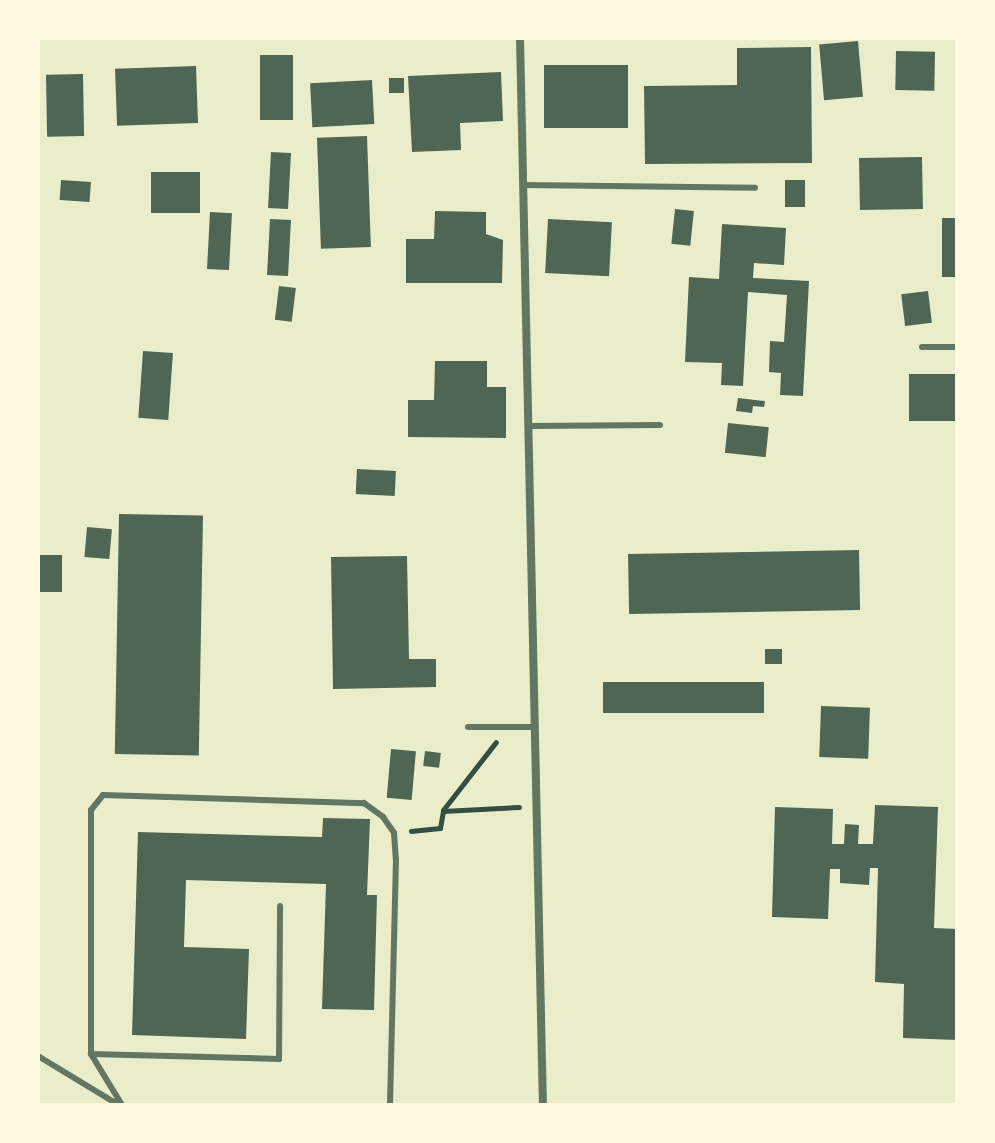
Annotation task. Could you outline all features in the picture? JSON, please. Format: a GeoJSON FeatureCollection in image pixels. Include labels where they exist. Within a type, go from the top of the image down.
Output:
{"type":"FeatureCollection","features":[{"type":"Feature","properties":{"kind":"street"},"geometry":{"type":"LineString","coordinates":[[520,38],[543,1105]]}},
{"type":"Feature","properties":{"kind":"lane"},"geometry":{"type":"LineString","coordinates":[[523,185],[755,188]]}},
{"type":"Feature","properties":{"kind":"lane"},"geometry":{"type":"LineString","coordinates":[[922,347],[957,347]]}},
{"type":"Feature","properties":{"kind":"lane"},"geometry":{"type":"LineString","coordinates":[[528,426],[660,425]]}},
{"type":"Feature","properties":{"kind":"lane"},"geometry":{"type":"LineString","coordinates":[[468,727],[534,727]]}},
{"type":"Feature","properties":{"kind":"lane"},"geometry":{"type":"LineString","coordinates":[[120,1105],[91,1054],[91,810],[103,795],[364,803],[383,817],[394,833],[390,1105]]}},
{"type":"Feature","properties":{"kind":"lane"},"geometry":{"type":"LineString","coordinates":[[91,1054],[279,1059],[280,906]]}},
{"type":"Feature","properties":{"kind":"lane"},"geometry":{"type":"LineString","coordinates":[[38,1056],[120,1105]]}},
{"type":"Feature","properties":{"kind":"path"},"geometry":{"type":"LineString","coordinates":[[394,833],[440,828],[443,811],[508,727]]}},
{"type":"Feature","properties":{"kind":"path"},"geometry":{"type":"LineString","coordinates":[[443,811],[523,807]]}},
{"type":"Feature","properties":{"kind":"building"},"geometry":{"type":"Polygon","coordinates":[[[858,41],[863,97],[824,100],[819,44],[858,41]]]}},
{"type":"Feature","properties":{"kind":"building"},"geometry":{"type":"Polygon","coordinates":[[[811,47],[812,163],[645,164],[644,86],[737,85],[737,48],[811,47]]]}},
{"type":"Feature","properties":{"kind":"building"},"geometry":{"type":"Polygon","coordinates":[[[896,51],[935,52],[934,91],[895,90],[896,51]]]}},
{"type":"Feature","properties":{"kind":"building"},"geometry":{"type":"Polygon","coordinates":[[[260,55],[293,55],[293,120],[260,120],[260,55]]]}},
{"type":"Feature","properties":{"kind":"building"},"geometry":{"type":"Polygon","coordinates":[[[544,65],[628,65],[628,128],[544,128],[544,65]]]}},
{"type":"Feature","properties":{"kind":"building"},"geometry":{"type":"Polygon","coordinates":[[[196,66],[198,123],[117,126],[115,69],[196,66]]]}},
{"type":"Feature","properties":{"kind":"building"},"geometry":{"type":"Polygon","coordinates":[[[501,72],[503,121],[460,123],[461,150],[412,152],[408,76],[501,72]]]}},
{"type":"Feature","properties":{"kind":"building"},"geometry":{"type":"Polygon","coordinates":[[[83,74],[84,136],[47,137],[46,75],[83,74]]]}},
{"type":"Feature","properties":{"kind":"building"},"geometry":{"type":"Polygon","coordinates":[[[389,78],[404,78],[404,93],[389,93],[389,78]]]}},
{"type":"Feature","properties":{"kind":"building"},"geometry":{"type":"Polygon","coordinates":[[[372,80],[374,124],[312,127],[310,83],[372,80]]]}},
{"type":"Feature","properties":{"kind":"building"},"geometry":{"type":"Polygon","coordinates":[[[367,136],[371,247],[321,249],[317,138],[367,136]]]}},
{"type":"Feature","properties":{"kind":"building"},"geometry":{"type":"Polygon","coordinates":[[[271,152],[291,153],[288,209],[268,208],[271,152]]]}},
{"type":"Feature","properties":{"kind":"building"},"geometry":{"type":"Polygon","coordinates":[[[922,157],[923,209],[860,210],[859,158],[922,157]]]}},
{"type":"Feature","properties":{"kind":"building"},"geometry":{"type":"Polygon","coordinates":[[[151,172],[200,172],[200,213],[151,213],[151,172]]]}},
{"type":"Feature","properties":{"kind":"building"},"geometry":{"type":"Polygon","coordinates":[[[61,180],[91,182],[90,202],[60,200],[61,180]]]}},
{"type":"Feature","properties":{"kind":"building"},"geometry":{"type":"Polygon","coordinates":[[[785,180],[805,180],[805,207],[785,207],[785,180]]]}},
{"type":"Feature","properties":{"kind":"building"},"geometry":{"type":"Polygon","coordinates":[[[675,209],[694,211],[690,246],[671,244],[675,209]]]}},
{"type":"Feature","properties":{"kind":"building"},"geometry":{"type":"Polygon","coordinates":[[[435,211],[486,212],[486,234],[503,240],[502,283],[406,283],[406,239],[434,239],[435,211]]]}},
{"type":"Feature","properties":{"kind":"building"},"geometry":{"type":"Polygon","coordinates":[[[210,212],[232,213],[229,270],[207,269],[210,212]]]}},
{"type":"Feature","properties":{"kind":"building"},"geometry":{"type":"Polygon","coordinates":[[[942,218],[957,218],[957,277],[942,277],[942,218]]]}},
{"type":"Feature","properties":{"kind":"building"},"geometry":{"type":"Polygon","coordinates":[[[270,219],[291,220],[288,276],[267,275],[270,219]]]}},
{"type":"Feature","properties":{"kind":"building"},"geometry":{"type":"Polygon","coordinates":[[[548,219],[612,222],[609,276],[545,273],[548,219]]]}},
{"type":"Feature","properties":{"kind":"building"},"geometry":{"type":"Polygon","coordinates":[[[722,224],[786,228],[784,265],[754,263],[753,278],[809,281],[803,396],[780,395],[781,373],[769,372],[770,341],[784,342],[787,295],[748,292],[743,386],[721,385],[722,363],[685,362],[689,277],[719,279],[722,224]]]}},
{"type":"Feature","properties":{"kind":"building"},"geometry":{"type":"Polygon","coordinates":[[[279,286],[296,288],[292,322],[275,320],[279,286]]]}},
{"type":"Feature","properties":{"kind":"building"},"geometry":{"type":"Polygon","coordinates":[[[928,291],[932,323],[905,326],[901,294],[928,291]]]}},
{"type":"Feature","properties":{"kind":"building"},"geometry":{"type":"Polygon","coordinates":[[[143,351],[173,353],[168,420],[138,418],[143,351]]]}},
{"type":"Feature","properties":{"kind":"building"},"geometry":{"type":"Polygon","coordinates":[[[435,361],[487,361],[487,387],[506,387],[506,438],[408,437],[408,400],[434,400],[435,361]]]}},
{"type":"Feature","properties":{"kind":"building"},"geometry":{"type":"Polygon","coordinates":[[[909,374],[957,374],[957,421],[909,421],[909,374]]]}},
{"type":"Feature","properties":{"kind":"building"},"geometry":{"type":"Polygon","coordinates":[[[738,398],[765,401],[764,407],[753,406],[752,413],[736,411],[738,398]]]}},
{"type":"Feature","properties":{"kind":"building"},"geometry":{"type":"Polygon","coordinates":[[[728,423],[769,427],[766,457],[725,453],[728,423]]]}},
{"type":"Feature","properties":{"kind":"building"},"geometry":{"type":"Polygon","coordinates":[[[357,469],[396,471],[395,496],[356,494],[357,469]]]}},
{"type":"Feature","properties":{"kind":"building"},"geometry":{"type":"Polygon","coordinates":[[[119,514],[203,515],[199,755],[115,754],[119,514]]]}},
{"type":"Feature","properties":{"kind":"building"},"geometry":{"type":"Polygon","coordinates":[[[87,527],[112,529],[109,559],[84,557],[87,527]]]}},
{"type":"Feature","properties":{"kind":"building"},"geometry":{"type":"Polygon","coordinates":[[[859,550],[860,610],[629,614],[628,554],[859,550]]]}},
{"type":"Feature","properties":{"kind":"building"},"geometry":{"type":"Polygon","coordinates":[[[38,555],[62,555],[62,592],[38,592],[38,555]]]}},
{"type":"Feature","properties":{"kind":"building"},"geometry":{"type":"Polygon","coordinates":[[[407,556],[409,659],[436,659],[436,687],[333,689],[331,557],[407,556]]]}},
{"type":"Feature","properties":{"kind":"building"},"geometry":{"type":"Polygon","coordinates":[[[765,649],[782,649],[782,664],[765,664],[765,649]]]}},
{"type":"Feature","properties":{"kind":"building"},"geometry":{"type":"Polygon","coordinates":[[[603,682],[764,682],[764,713],[603,713],[603,682]]]}},
{"type":"Feature","properties":{"kind":"building"},"geometry":{"type":"Polygon","coordinates":[[[821,706],[870,708],[868,759],[819,757],[821,706]]]}},
{"type":"Feature","properties":{"kind":"building"},"geometry":{"type":"Polygon","coordinates":[[[391,749],[416,751],[412,800],[387,798],[391,749]]]}},
{"type":"Feature","properties":{"kind":"building"},"geometry":{"type":"Polygon","coordinates":[[[425,751],[441,753],[439,768],[423,766],[425,751]]]}},
{"type":"Feature","properties":{"kind":"building"},"geometry":{"type":"Polygon","coordinates":[[[875,805],[938,807],[934,928],[957,929],[957,1040],[903,1038],[904,984],[875,982],[878,868],[870,868],[869,885],[840,883],[840,869],[830,869],[828,919],[772,917],[775,807],[833,809],[832,844],[844,844],[845,824],[859,825],[858,844],[873,844],[875,805]]]}},
{"type":"Feature","properties":{"kind":"building"},"geometry":{"type":"Polygon","coordinates":[[[323,818],[370,819],[367,895],[377,895],[374,1010],[322,1009],[326,884],[186,880],[184,947],[249,949],[246,1039],[132,1035],[138,832],[322,837],[323,818]]]}}]}
